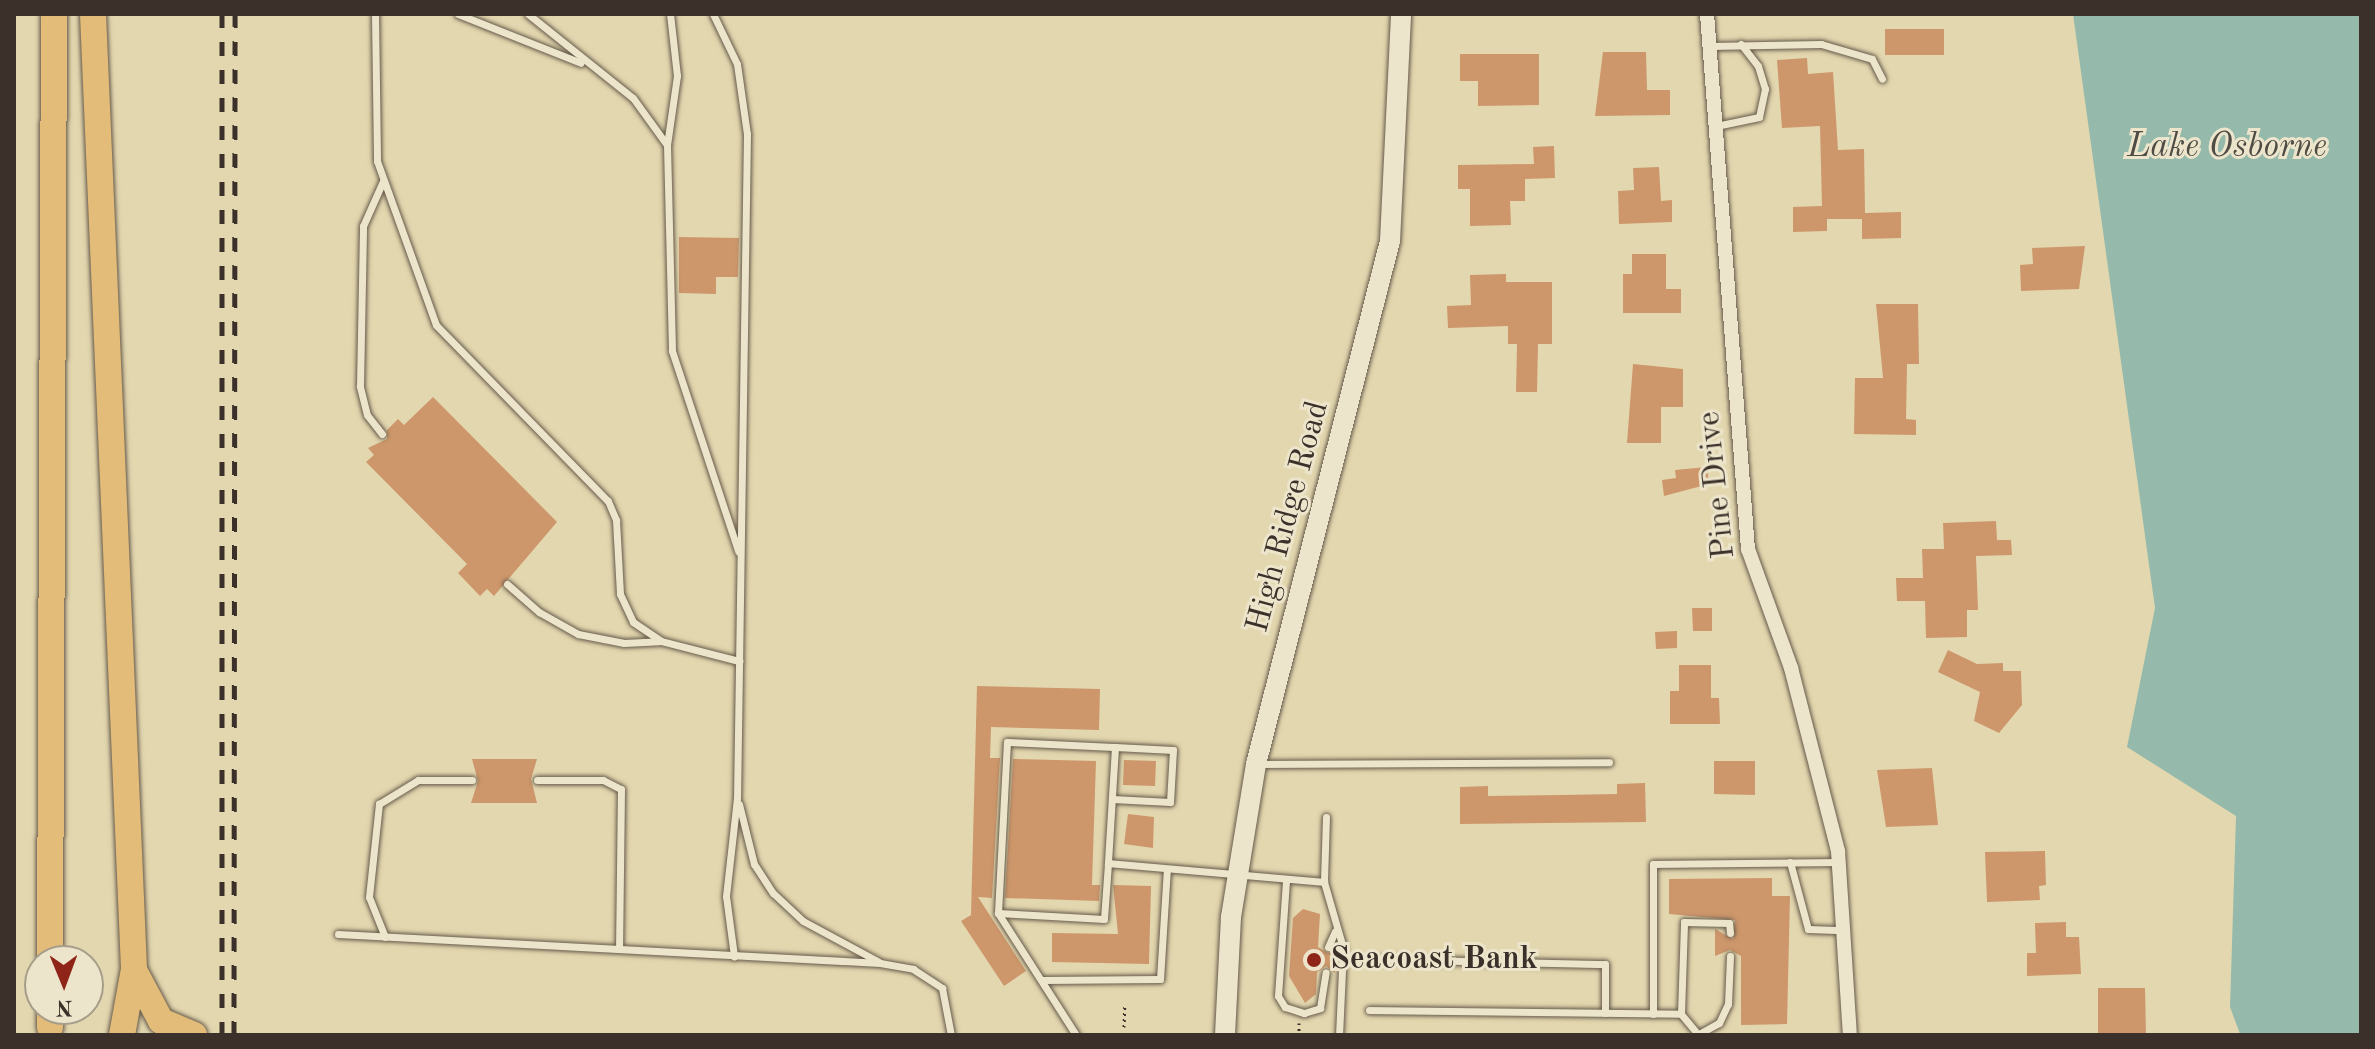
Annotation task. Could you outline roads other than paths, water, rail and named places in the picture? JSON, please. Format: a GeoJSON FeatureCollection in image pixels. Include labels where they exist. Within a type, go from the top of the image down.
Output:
{"type":"FeatureCollection","features":[{"type":"Feature","properties":{"kind":"highway"},"geometry":{"type":"LineString","coordinates":[[50,945],[54,14]]}},
{"type":"Feature","properties":{"kind":"highway"},"geometry":{"type":"LineString","coordinates":[[93,14],[134,969],[122,1035]]}},
{"type":"Feature","properties":{"kind":"highway"},"geometry":{"type":"LineString","coordinates":[[134,969],[161,1021],[194,1035]]}},
{"type":"Feature","properties":{"kind":"street","name":"High Ridge Road"},"geometry":{"type":"LineString","coordinates":[[1225,1035],[1237,876],[1256,764],[1386,267],[1401,14]]}},
{"type":"Feature","properties":{"kind":"street","name":"Pine Drive"},"geometry":{"type":"LineString","coordinates":[[1707,14],[1748,549],[1791,668],[1838,862],[1850,1035]]}},
{"type":"Feature","properties":{"kind":"lane"},"geometry":{"type":"LineString","coordinates":[[375,14],[375,124],[383,181],[436,325],[608,501],[616,520],[625,609],[646,635],[739,661]]}},
{"type":"Feature","properties":{"kind":"lane"},"geometry":{"type":"LineString","coordinates":[[458,14],[587,66]]}},
{"type":"Feature","properties":{"kind":"lane"},"geometry":{"type":"LineString","coordinates":[[528,14],[587,66],[633,98],[667,145]]}},
{"type":"Feature","properties":{"kind":"lane"},"geometry":{"type":"LineString","coordinates":[[670,14],[677,76],[667,145],[672,351],[740,557]]}},
{"type":"Feature","properties":{"kind":"lane"},"geometry":{"type":"LineString","coordinates":[[713,14],[737,64],[747,134],[737,798],[726,896],[734,956]]}},
{"type":"Feature","properties":{"kind":"lane"},"geometry":{"type":"LineString","coordinates":[[1716,126],[1759,117],[1765,89],[1758,66],[1741,44]]}},
{"type":"Feature","properties":{"kind":"lane"},"geometry":{"type":"LineString","coordinates":[[1710,46],[1821,44],[1872,59],[1882,79]]}},
{"type":"Feature","properties":{"kind":"lane"},"geometry":{"type":"LineString","coordinates":[[382,434],[363,404],[360,371],[363,226],[383,181]]}},
{"type":"Feature","properties":{"kind":"lane"},"geometry":{"type":"LineString","coordinates":[[507,584],[539,612],[578,634],[624,643],[661,641]]}},
{"type":"Feature","properties":{"kind":"lane"},"geometry":{"type":"LineString","coordinates":[[1076,1035],[998,913],[1007,742],[1173,750],[1170,802],[1112,799]]}},
{"type":"Feature","properties":{"kind":"lane"},"geometry":{"type":"LineString","coordinates":[[998,913],[1104,919],[1115,747]]}},
{"type":"Feature","properties":{"kind":"lane"},"geometry":{"type":"LineString","coordinates":[[1256,764],[1609,762]]}},
{"type":"Feature","properties":{"kind":"lane"},"geometry":{"type":"LineString","coordinates":[[385,937],[369,897],[379,804],[418,780],[472,780]]}},
{"type":"Feature","properties":{"kind":"lane"},"geometry":{"type":"LineString","coordinates":[[537,780],[603,780],[621,789],[619,949]]}},
{"type":"Feature","properties":{"kind":"lane"},"geometry":{"type":"LineString","coordinates":[[737,798],[754,864],[773,893],[803,921],[880,963]]}},
{"type":"Feature","properties":{"kind":"lane"},"geometry":{"type":"LineString","coordinates":[[1326,817],[1324,882],[1335,930],[1343,948],[1339,1035]]}},
{"type":"Feature","properties":{"kind":"lane"},"geometry":{"type":"LineString","coordinates":[[1790,862],[1808,929],[1843,930]]}},
{"type":"Feature","properties":{"kind":"lane"},"geometry":{"type":"LineString","coordinates":[[1653,1014],[1653,864],[1838,862]]}},
{"type":"Feature","properties":{"kind":"lane"},"geometry":{"type":"LineString","coordinates":[[1108,863],[1324,882]]}},
{"type":"Feature","properties":{"kind":"lane"},"geometry":{"type":"LineString","coordinates":[[1042,980],[1160,979],[1167,869]]}},
{"type":"Feature","properties":{"kind":"lane"},"geometry":{"type":"LineString","coordinates":[[1286,881],[1278,996],[1285,1007],[1304,1013],[1320,1008],[1326,972]]}},
{"type":"Feature","properties":{"kind":"lane"},"geometry":{"type":"LineString","coordinates":[[1730,933],[1729,923],[1684,922],[1681,1014],[1697,1034],[1719,1023],[1728,1004],[1730,956]]}},
{"type":"Feature","properties":{"kind":"lane"},"geometry":{"type":"LineString","coordinates":[[1328,947],[1335,930]]}},
{"type":"Feature","properties":{"kind":"lane"},"geometry":{"type":"LineString","coordinates":[[338,934],[880,963],[913,969],[942,988],[951,1035]]}},
{"type":"Feature","properties":{"kind":"lane"},"geometry":{"type":"LineString","coordinates":[[1377,959],[1605,964],[1605,1013]]}},
{"type":"Feature","properties":{"kind":"lane"},"geometry":{"type":"LineString","coordinates":[[1369,1010],[1681,1014]]}},
{"type":"Feature","properties":{"kind":"water","name":"Lake Osborne"},"geometry":{"type":"Polygon","coordinates":[[[2073,14],[2361,14],[2361,1035],[2240,1034],[2230,1007],[2236,816],[2127,747],[2155,608],[2073,14]]]}},
{"type":"Feature","properties":{"kind":"railway"},"geometry":{"type":"LineString","coordinates":[[222,14],[222,1035]]}},
{"type":"Feature","properties":{"kind":"railway"},"geometry":{"type":"LineString","coordinates":[[234,1035],[235,14]]}},
{"type":"Feature","properties":{"kind":"place","name":"Seacoast Bank"},"geometry":{"type":"Point","coordinates":[1314,960]}}]}
